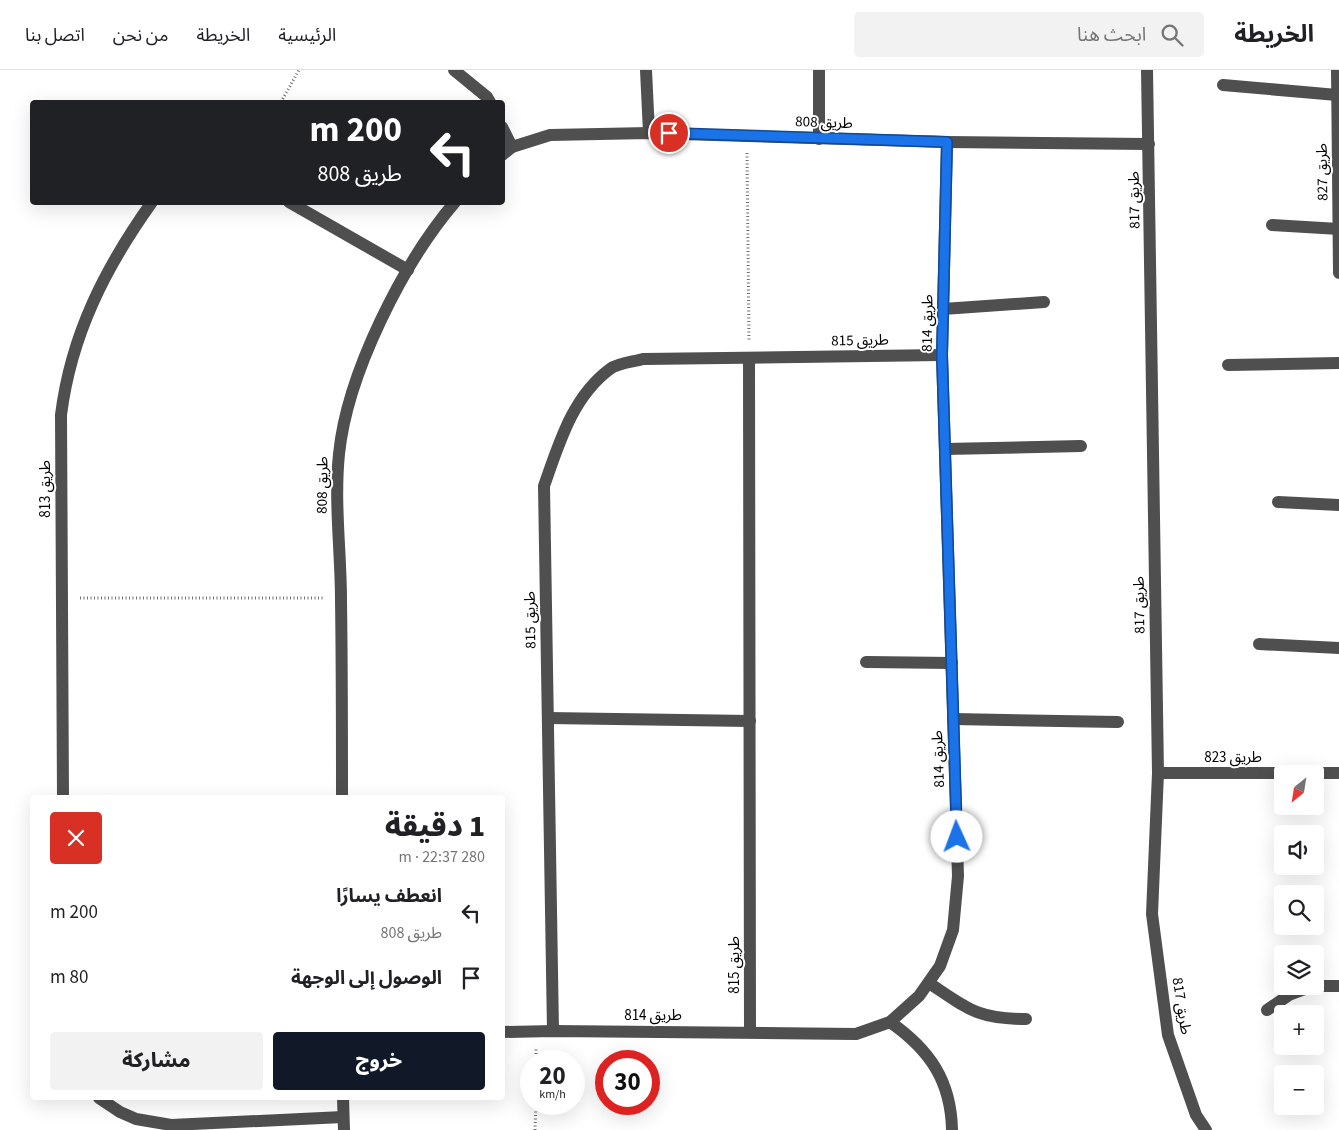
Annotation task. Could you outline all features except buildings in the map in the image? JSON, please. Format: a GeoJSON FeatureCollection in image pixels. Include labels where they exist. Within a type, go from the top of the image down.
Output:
{"type":"FeatureCollection","features":[{"type":"Feature","properties":{"kind":"street"},"geometry":{"type":"LineString","coordinates":[[454,70],[489,100]]}},
{"type":"Feature","properties":{"kind":"street"},"geometry":{"type":"LineString","coordinates":[[646,70],[649,133]]}},
{"type":"Feature","properties":{"kind":"street"},"geometry":{"type":"LineString","coordinates":[[819,70],[819,139]]}},
{"type":"Feature","properties":{"kind":"street","name":"طريق 817"},"geometry":{"type":"LineString","coordinates":[[1147,70],[1158,773],[1152,914],[1168,1035],[1196,1115],[1206,1130]]}},
{"type":"Feature","properties":{"kind":"street","name":"طريق 827"},"geometry":{"type":"LineString","coordinates":[[1337,70],[1339,273]]}},
{"type":"Feature","properties":{"kind":"street"},"geometry":{"type":"LineString","coordinates":[[1223,85],[1337,95]]}},
{"type":"Feature","properties":{"kind":"street","name":"طريق 808"},"geometry":{"type":"LineString","coordinates":[[507,151],[550,135],[649,133],[947,142],[1149,144]]}},
{"type":"Feature","properties":{"kind":"street","name":"طريق 814"},"geometry":{"type":"LineString","coordinates":[[505,1032],[856,1034],[890,1022],[919,996],[940,966],[953,930],[958,876],[942,355],[947,142]]}},
{"type":"Feature","properties":{"kind":"street","name":"طريق 813"},"geometry":{"type":"LineString","coordinates":[[63,795],[61,415],[69,362],[87,312],[99,288],[150,205]]}},
{"type":"Feature","properties":{"kind":"street"},"geometry":{"type":"LineString","coordinates":[[294,205],[408,270]]}},
{"type":"Feature","properties":{"kind":"street","name":"طريق 808"},"geometry":{"type":"LineString","coordinates":[[342,795],[341,598],[337,478],[344,425],[357,374],[367,349],[408,270],[453,205]]}},
{"type":"Feature","properties":{"kind":"street"},"geometry":{"type":"LineString","coordinates":[[1272,226],[1338,229]]}},
{"type":"Feature","properties":{"kind":"street"},"geometry":{"type":"LineString","coordinates":[[943,309],[1044,302]]}},
{"type":"Feature","properties":{"kind":"street","name":"طريق 815"},"geometry":{"type":"LineString","coordinates":[[553,1031],[544,486],[564,427],[583,396],[611,368],[643,359],[942,355]]}},
{"type":"Feature","properties":{"kind":"street","name":"طريق 815"},"geometry":{"type":"LineString","coordinates":[[749,358],[750,1032]]}},
{"type":"Feature","properties":{"kind":"street"},"geometry":{"type":"LineString","coordinates":[[1228,365],[1339,363]]}},
{"type":"Feature","properties":{"kind":"street"},"geometry":{"type":"LineString","coordinates":[[945,449],[1081,446]]}},
{"type":"Feature","properties":{"kind":"street"},"geometry":{"type":"LineString","coordinates":[[1278,502],[1339,505]]}},
{"type":"Feature","properties":{"kind":"street"},"geometry":{"type":"LineString","coordinates":[[1259,644],[1339,648]]}},
{"type":"Feature","properties":{"kind":"street"},"geometry":{"type":"LineString","coordinates":[[866,662],[952,663]]}},
{"type":"Feature","properties":{"kind":"street"},"geometry":{"type":"LineString","coordinates":[[548,718],[750,721]]}},
{"type":"Feature","properties":{"kind":"street"},"geometry":{"type":"LineString","coordinates":[[953,719],[1118,722]]}},
{"type":"Feature","properties":{"kind":"street","name":"طريق 823"},"geometry":{"type":"LineString","coordinates":[[1158,773],[1339,773]]}},
{"type":"Feature","properties":{"kind":"street"},"geometry":{"type":"LineString","coordinates":[[929,983],[975,1013],[999,1019],[1026,1019]]}},
{"type":"Feature","properties":{"kind":"street"},"geometry":{"type":"LineString","coordinates":[[1324,986],[1339,986]]}},
{"type":"Feature","properties":{"kind":"street"},"geometry":{"type":"LineString","coordinates":[[1267,1010],[1289,995]]}},
{"type":"Feature","properties":{"kind":"street"},"geometry":{"type":"LineString","coordinates":[[890,1022],[908,1034],[936,1068],[952,1108],[952,1130]]}},
{"type":"Feature","properties":{"kind":"street"},"geometry":{"type":"LineString","coordinates":[[102,1100],[136,1124],[170,1125],[343,1124],[343,1100]]}},
{"type":"Feature","properties":{"kind":"path"},"geometry":{"type":"LineString","coordinates":[[282,100],[299,70]]}},
{"type":"Feature","properties":{"kind":"path"},"geometry":{"type":"LineString","coordinates":[[747,136],[749,358]]}},
{"type":"Feature","properties":{"kind":"path"},"geometry":{"type":"LineString","coordinates":[[62,598],[341,598]]}},
{"type":"Feature","properties":{"kind":"path"},"geometry":{"type":"LineString","coordinates":[[536,1115],[536,1130]]}},
{"type":"Feature","properties":{"kind":"route"},"geometry":{"type":"LineString","coordinates":[[669,133],[947,142],[942,355],[957,837]]}}]}
